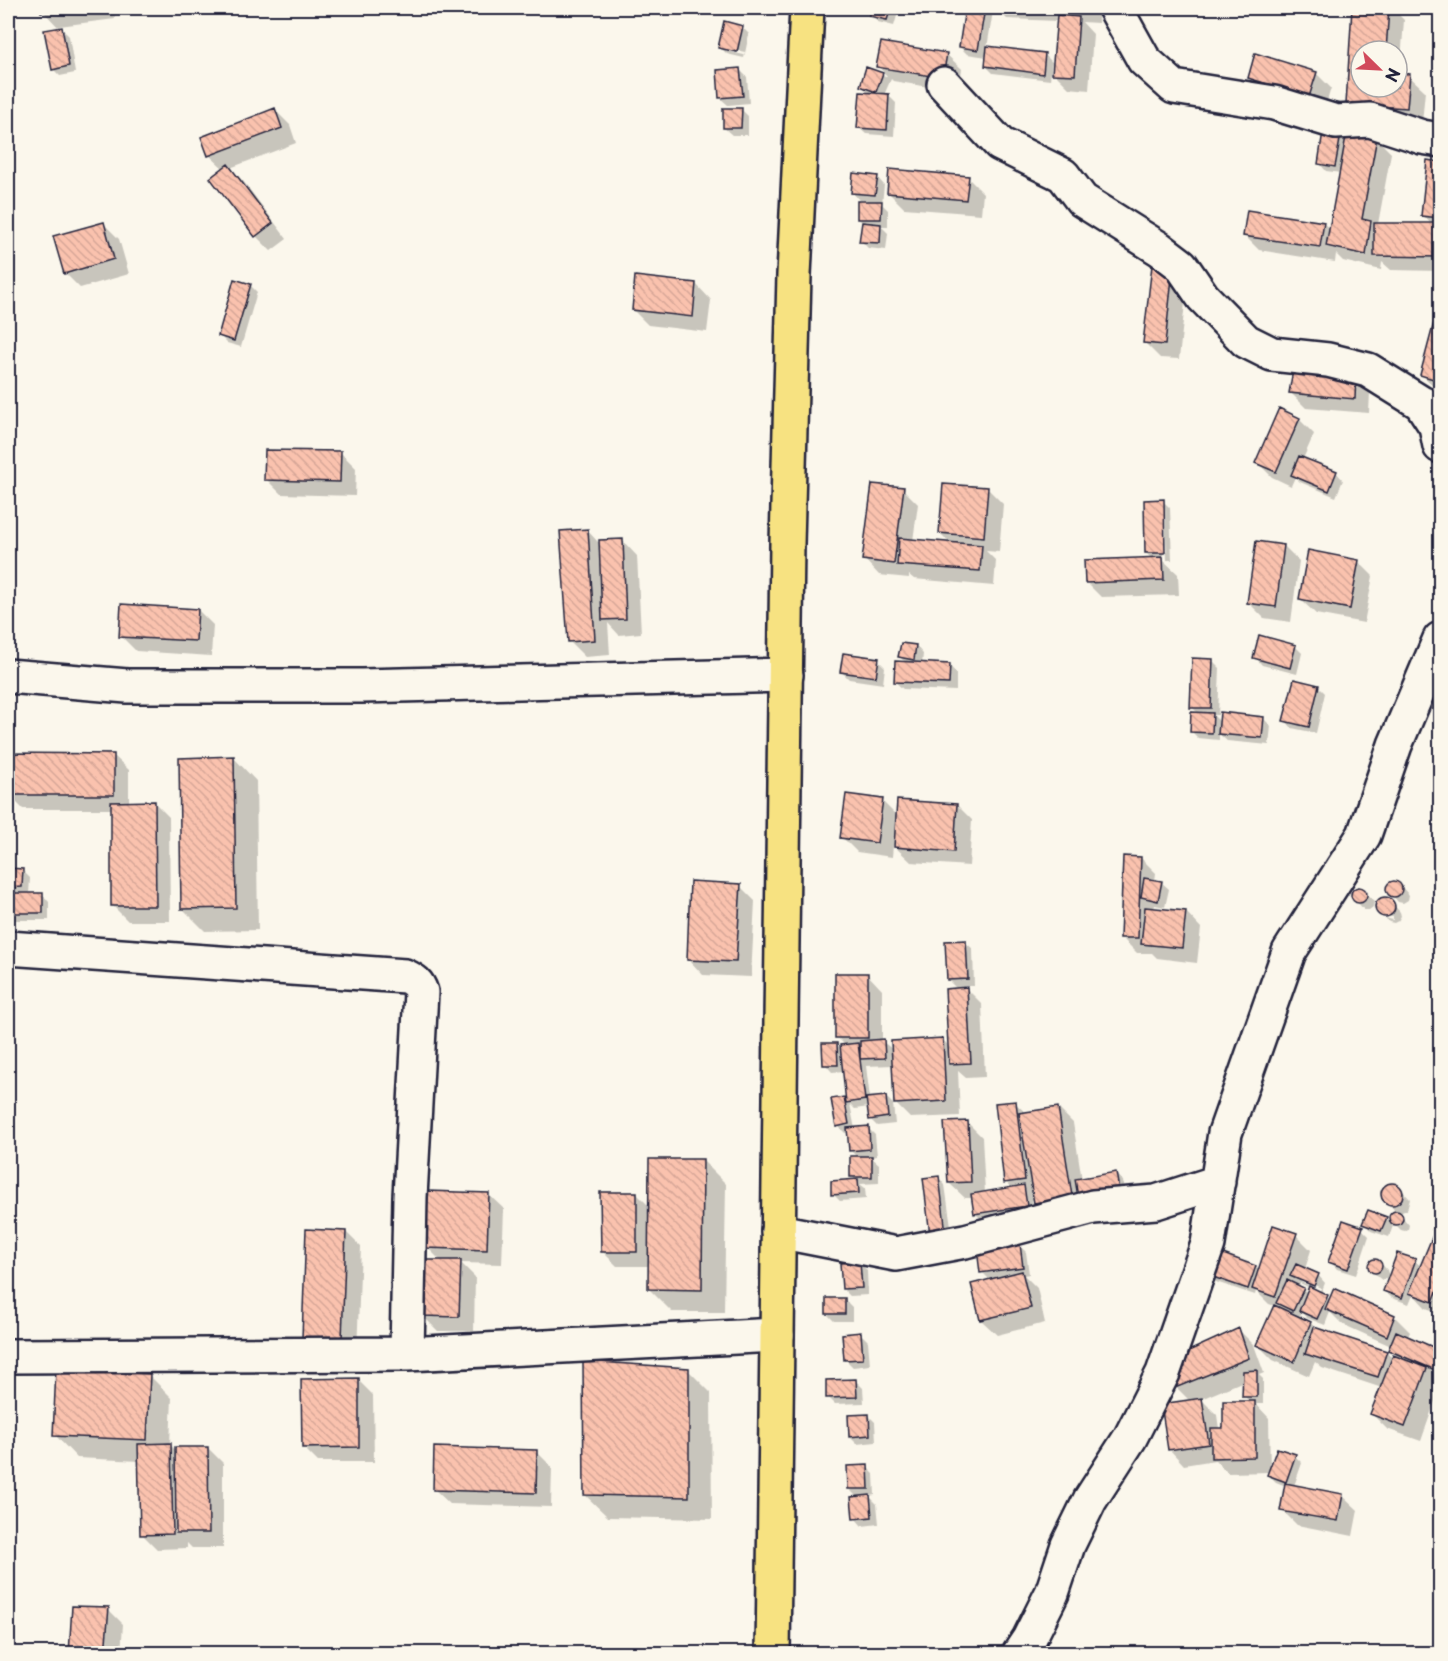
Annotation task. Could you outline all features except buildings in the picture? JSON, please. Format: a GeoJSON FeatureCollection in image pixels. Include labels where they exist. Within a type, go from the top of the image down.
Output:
{"type":"FeatureCollection","features":[{"type":"Feature","properties":{"kind":"main road"},"geometry":{"type":"LineString","coordinates":[[773,1653],[786,675],[794,275],[807,8]]}},
{"type":"Feature","properties":{"kind":"street"},"geometry":{"type":"LineString","coordinates":[[1115,8],[1144,60],[1174,87],[1274,103],[1336,122],[1370,120],[1422,137],[1440,140]]}},
{"type":"Feature","properties":{"kind":"street"},"geometry":{"type":"LineString","coordinates":[[944,84],[1000,144],[1063,175],[1082,200],[1160,249],[1181,265],[1203,297],[1246,341],[1272,354],[1328,360],[1368,370],[1431,407],[1440,446]]}},
{"type":"Feature","properties":{"kind":"street"},"geometry":{"type":"LineString","coordinates":[[1019,1653],[1029,1639],[1052,1593],[1068,1545],[1090,1500],[1130,1438],[1163,1373],[1208,1244],[1225,1133],[1288,952],[1364,835],[1395,745],[1440,639]]}},
{"type":"Feature","properties":{"kind":"street"},"geometry":{"type":"LineString","coordinates":[[8,676],[127,686],[362,686],[786,675]]}},
{"type":"Feature","properties":{"kind":"street"},"geometry":{"type":"LineString","coordinates":[[8,948],[405,976],[418,985],[421,992],[410,1197],[407,1354]]}},
{"type":"Feature","properties":{"kind":"street"},"geometry":{"type":"LineString","coordinates":[[778,1231],[896,1254],[965,1241],[1094,1207],[1156,1202],[1218,1182]]}},
{"type":"Feature","properties":{"kind":"street"},"geometry":{"type":"LineString","coordinates":[[8,1356],[407,1354],[777,1335]]}}]}
